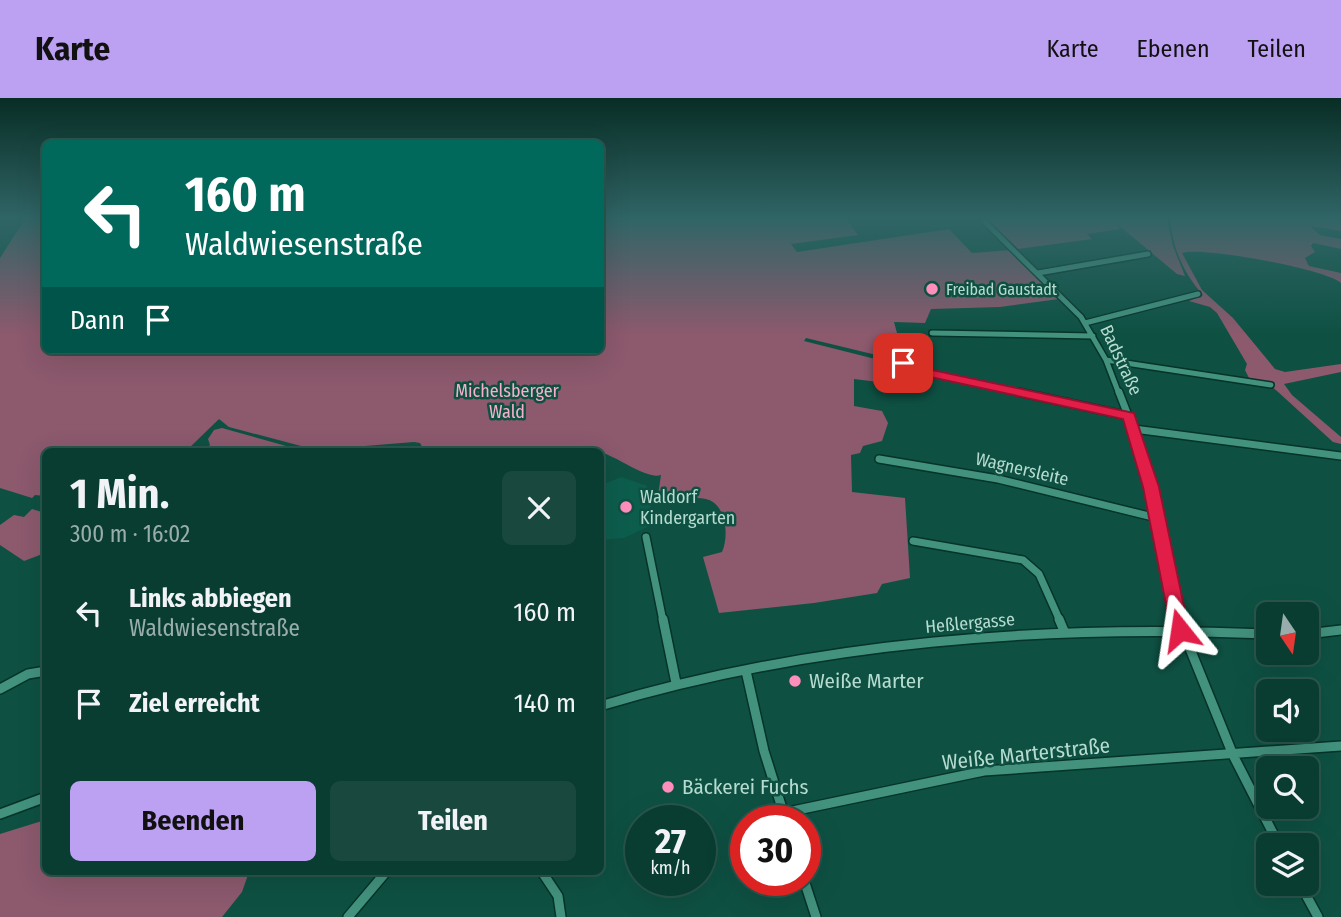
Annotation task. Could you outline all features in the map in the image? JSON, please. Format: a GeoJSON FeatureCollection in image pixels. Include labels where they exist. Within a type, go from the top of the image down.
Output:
{"type":"FeatureCollection","features":[{"type":"Feature","properties":{"kind":"street","name":"Badstraße"},"geometry":{"type":"LineString","coordinates":[[1022,257],[1085,323],[1106,360],[1134,429],[1157,518],[1180,630],[1233,755],[1273,833]]}},
{"type":"Feature","properties":{"kind":"street"},"geometry":{"type":"LineString","coordinates":[[1038,273],[1129,257]]}},
{"type":"Feature","properties":{"kind":"street"},"geometry":{"type":"LineString","coordinates":[[1085,323],[1151,309],[1198,294]]}},
{"type":"Feature","properties":{"kind":"street"},"geometry":{"type":"LineString","coordinates":[[932,332],[1093,336]]}},
{"type":"Feature","properties":{"kind":"street"},"geometry":{"type":"LineString","coordinates":[[1106,360],[1271,385]]}},
{"type":"Feature","properties":{"kind":"street"},"geometry":{"type":"LineString","coordinates":[[903,363],[902,367],[1129,416]]}},
{"type":"Feature","properties":{"kind":"street"},"geometry":{"type":"LineString","coordinates":[[1134,429],[1341,456]]}},
{"type":"Feature","properties":{"kind":"street","name":"Wagnersleite"},"geometry":{"type":"LineString","coordinates":[[879,459],[998,479],[1157,518]]}},
{"type":"Feature","properties":{"kind":"street"},"geometry":{"type":"LineString","coordinates":[[646,537],[676,683]]}},
{"type":"Feature","properties":{"kind":"street"},"geometry":{"type":"LineString","coordinates":[[913,541],[1011,556],[1023,561],[1039,574],[1064,631]]}},
{"type":"Feature","properties":{"kind":"street","name":"Heßlergasse"},"geometry":{"type":"LineString","coordinates":[[604,705],[676,683],[895,646],[1064,631],[1180,630],[1256,633]]}},
{"type":"Feature","properties":{"kind":"street"},"geometry":{"type":"LineString","coordinates":[[1320,632],[1341,630]]}},
{"type":"Feature","properties":{"kind":"street"},"geometry":{"type":"LineString","coordinates":[[746,671],[764,751],[780,805]]}},
{"type":"Feature","properties":{"kind":"street"},"geometry":{"type":"LineString","coordinates":[[0,689],[28,674],[42,672]]}},
{"type":"Feature","properties":{"kind":"street","name":"Weiße Marterstraße"},"geometry":{"type":"LineString","coordinates":[[821,808],[984,771],[1341,746]]}},
{"type":"Feature","properties":{"kind":"street"},"geometry":{"type":"LineString","coordinates":[[0,814],[42,798]]}},
{"type":"Feature","properties":{"kind":"street"},"geometry":{"type":"LineString","coordinates":[[348,917],[383,875]]}},
{"type":"Feature","properties":{"kind":"street"},"geometry":{"type":"LineString","coordinates":[[544,875],[558,896],[561,917]]}},
{"type":"Feature","properties":{"kind":"street"},"geometry":{"type":"LineString","coordinates":[[808,896],[813,916]]}},
{"type":"Feature","properties":{"kind":"street"},"geometry":{"type":"LineString","coordinates":[[1307,896],[1318,917]]}},
{"type":"Feature","properties":{"kind":"shaded area","name":"Waldorf Kindergarten"},"geometry":{"type":"Polygon","coordinates":[[[621,477],[647,486],[651,504],[647,527],[624,538],[604,540],[604,484],[621,477]]]}},
{"type":"Feature","properties":{"kind":"green space","name":"Michelsberger Wald"},"geometry":{"type":"Polygon","coordinates":[[[42,257],[42,354],[604,354],[604,257],[1018,257],[1059,299],[1000,307],[931,309],[925,323],[894,322],[903,355],[897,360],[806,338],[804,341],[895,364],[896,369],[918,373],[919,387],[854,379],[854,406],[882,411],[888,423],[882,441],[863,446],[860,453],[851,455],[852,492],[905,498],[910,578],[882,584],[877,593],[719,613],[703,557],[722,552],[724,546],[726,530],[718,507],[713,502],[700,498],[657,502],[661,475],[643,473],[604,453],[604,448],[423,448],[420,443],[414,442],[308,448],[229,427],[219,419],[189,448],[42,448],[42,496],[35,495],[32,498],[0,488],[0,258],[42,257]]]}},
{"type":"Feature","properties":{"kind":"green space"},"geometry":{"type":"Polygon","coordinates":[[[1157,257],[1177,257],[1185,276],[1177,274],[1157,257]]]}},
{"type":"Feature","properties":{"kind":"green space"},"geometry":{"type":"Polygon","coordinates":[[[1179,257],[1184,257],[1202,290],[1233,318],[1275,369],[1285,372],[1341,364],[1341,372],[1284,384],[1292,395],[1341,437],[1341,444],[1333,442],[1266,382],[1249,378],[1245,370],[1247,364],[1217,313],[1210,307],[1189,301],[1203,295],[1179,257]]]}},
{"type":"Feature","properties":{"kind":"green space"},"geometry":{"type":"Polygon","coordinates":[[[1244,257],[1306,257],[1309,266],[1341,273],[1341,283],[1312,271],[1244,257]]]}},
{"type":"Feature","properties":{"kind":"green space"},"geometry":{"type":"Polygon","coordinates":[[[222,428],[293,448],[207,448],[210,445],[208,439],[214,430],[222,428]]]}},
{"type":"Feature","properties":{"kind":"green space"},"geometry":{"type":"Polygon","coordinates":[[[32,509],[42,512],[42,554],[24,561],[0,545],[0,525],[14,515],[24,517],[32,509]]]}},
{"type":"Feature","properties":{"kind":"green space"},"geometry":{"type":"Polygon","coordinates":[[[42,821],[42,875],[248,875],[242,892],[222,917],[0,917],[0,834],[42,821]]]}},
{"type":"Feature","properties":{"kind":"place","name":"Freibad Gaustadt"},"geometry":{"type":"Point","coordinates":[932,289]}},
{"type":"Feature","properties":{"kind":"place","name":"Waldorf Kindergarten"},"geometry":{"type":"Point","coordinates":[626,507]}},
{"type":"Feature","properties":{"kind":"place","name":"Weiße Marter"},"geometry":{"type":"Point","coordinates":[795,681]}},
{"type":"Feature","properties":{"kind":"place","name":"Bäckerei Fuchs"},"geometry":{"type":"Point","coordinates":[668,787]}},
{"type":"Feature","properties":{"kind":"route"},"geometry":{"type":"LineString","coordinates":[[903,363],[902,367],[1020,390],[1129,416],[1151,487],[1172,602],[1180,630]]}}]}
